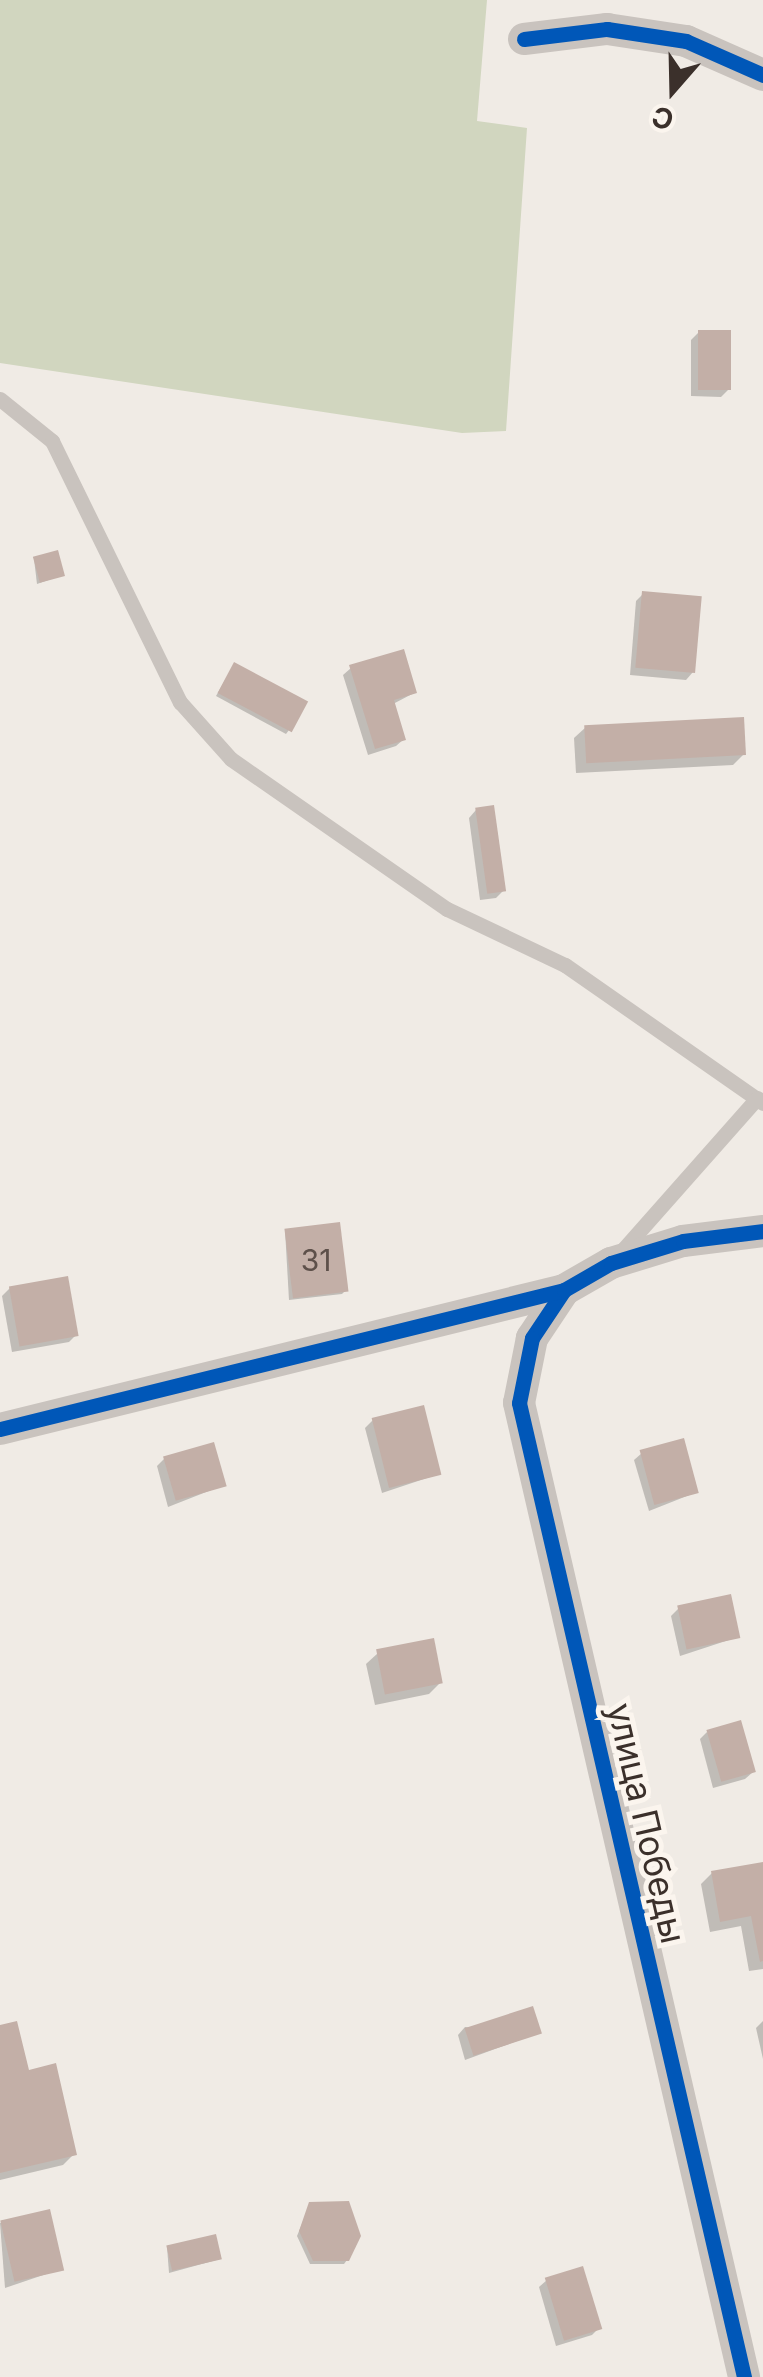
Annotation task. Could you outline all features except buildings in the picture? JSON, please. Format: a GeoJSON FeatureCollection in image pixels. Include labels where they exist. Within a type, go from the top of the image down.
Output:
{"type":"FeatureCollection","features":[{"type":"Feature","properties":{"kind":"street"},"geometry":{"type":"LineString","coordinates":[[524,38],[607,29],[686,40],[763,75]]}},
{"type":"Feature","properties":{"kind":"street"},"geometry":{"type":"LineString","coordinates":[[0,1429],[564,1290],[611,1263],[684,1241],[763,1231]]}},
{"type":"Feature","properties":{"kind":"street","name":"улица Победы"},"geometry":{"type":"LineString","coordinates":[[564,1290],[532,1338],[519,1403],[744,2377]]}},
{"type":"Feature","properties":{"kind":"lane"},"geometry":{"type":"LineString","coordinates":[[0,399],[52,441],[180,702],[231,758],[447,910],[564,965],[760,1101],[611,1263]]}},
{"type":"Feature","properties":{"kind":"green space"},"geometry":{"type":"Polygon","coordinates":[[[0,0],[487,0],[477,121],[527,128],[506,431],[462,433],[0,363],[0,0]]]}},
{"type":"Feature","properties":{"kind":"cycle path"},"geometry":{"type":"LineString","coordinates":[[524,39],[607,29],[686,41],[763,75]]}},
{"type":"Feature","properties":{"kind":"cycle path"},"geometry":{"type":"LineString","coordinates":[[0,1429],[564,1290],[611,1263],[683,1241],[763,1231]]}},
{"type":"Feature","properties":{"kind":"cycle path"},"geometry":{"type":"LineString","coordinates":[[564,1290],[532,1338],[519,1403],[744,2377]]}}]}
